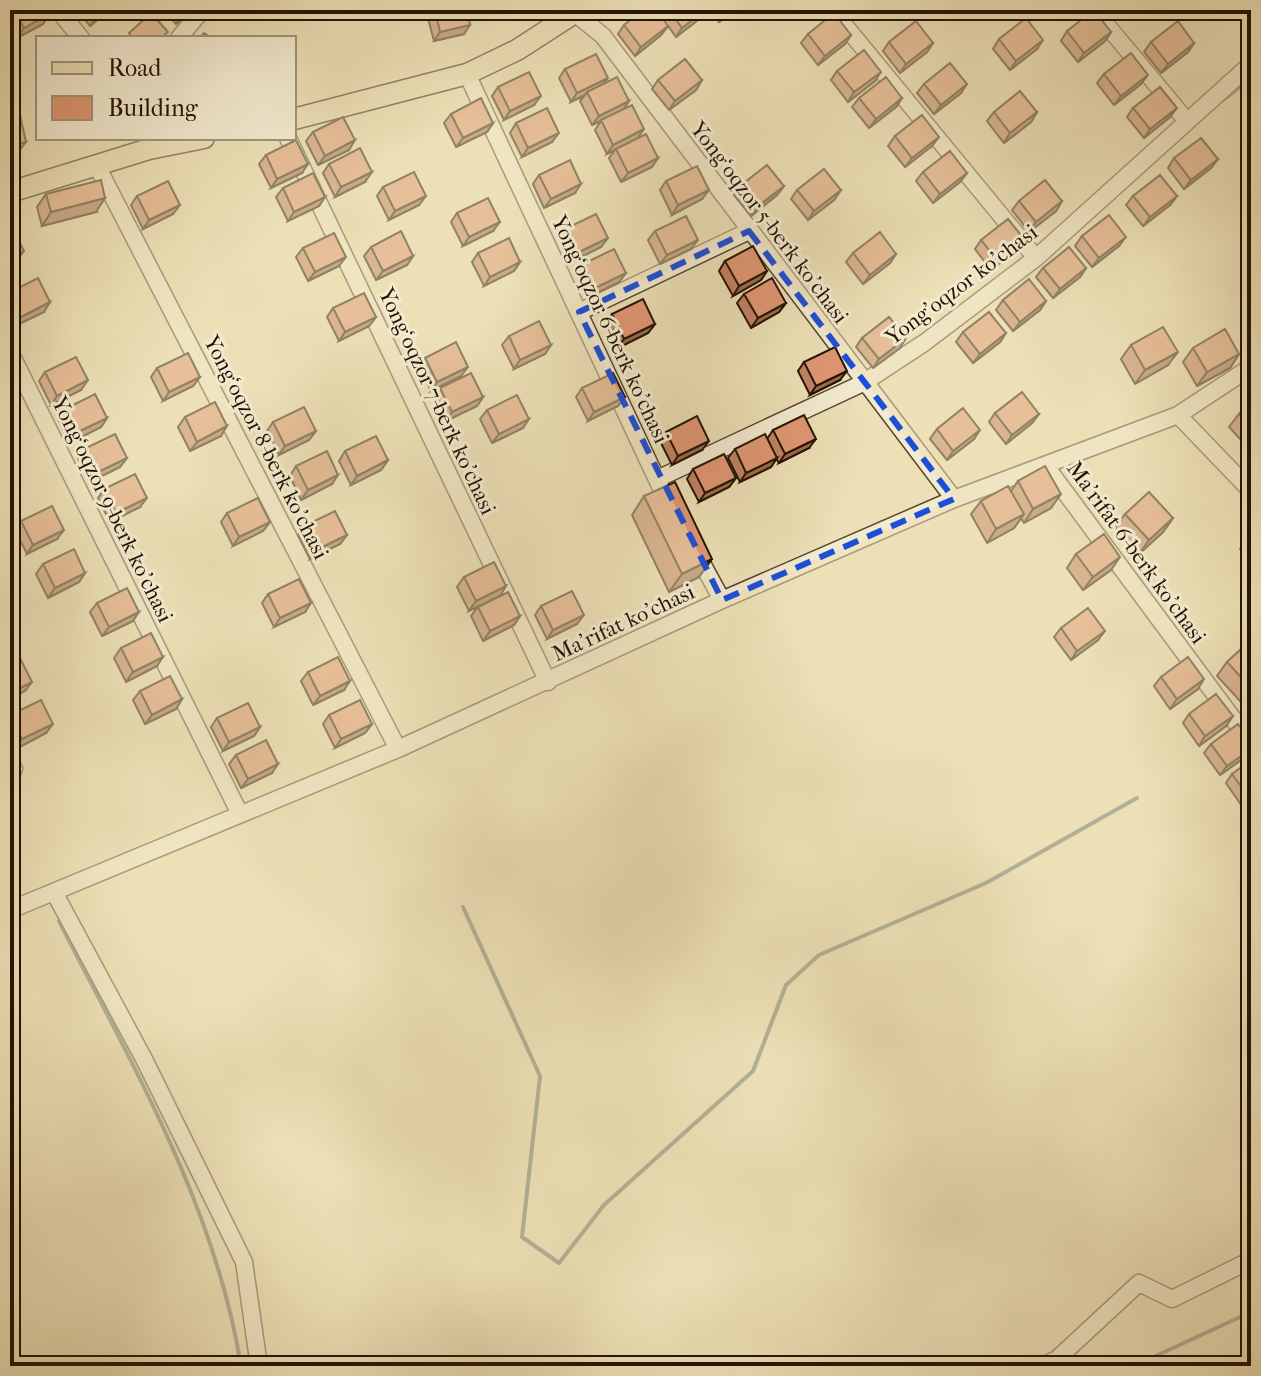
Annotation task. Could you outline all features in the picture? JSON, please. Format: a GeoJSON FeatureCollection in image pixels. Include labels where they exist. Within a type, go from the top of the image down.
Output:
{"type":"FeatureCollection","features":[{"type":"Feature","properties":{"kind":"main road"},"geometry":{"type":"LineString","coordinates":[[296,118],[467,74],[517,50],[578,12]]}},
{"type":"Feature","properties":{"kind":"main road"},"geometry":{"type":"LineString","coordinates":[[10,192],[97,166],[148,144],[185,140]]}},
{"type":"Feature","properties":{"kind":"street"},"geometry":{"type":"LineString","coordinates":[[58,10],[79,36]]}},
{"type":"Feature","properties":{"kind":"street"},"geometry":{"type":"LineString","coordinates":[[181,36],[202,10]]}},
{"type":"Feature","properties":{"kind":"street"},"geometry":{"type":"LineString","coordinates":[[832,10],[1036,258]]}},
{"type":"Feature","properties":{"kind":"street"},"geometry":{"type":"LineString","coordinates":[[1094,10],[1186,120]]}},
{"type":"Feature","properties":{"kind":"street","name":"Yong‘oqzor 5-berk ko'chasi"},"geometry":{"type":"LineString","coordinates":[[578,12],[603,36],[863,383],[954,499]]}},
{"type":"Feature","properties":{"kind":"street","name":"Yong'oqzor ko'chasi"},"geometry":{"type":"LineString","coordinates":[[657,479],[863,383],[924,343],[1036,258],[1251,64]]}},
{"type":"Feature","properties":{"kind":"street","name":"Yong‘oqzor 6-berk ko'chasi"},"geometry":{"type":"LineString","coordinates":[[467,74],[671,506]]}},
{"type":"Feature","properties":{"kind":"street","name":"Yong‘oqzor 7-berk ko'chasi"},"geometry":{"type":"LineString","coordinates":[[289,140],[548,682]]}},
{"type":"Feature","properties":{"kind":"street","name":"Yong‘oqzor 8-berk ko'chasi"},"geometry":{"type":"LineString","coordinates":[[97,166],[398,749]]}},
{"type":"Feature","properties":{"kind":"street"},"geometry":{"type":"LineString","coordinates":[[579,312],[749,231]]}},
{"type":"Feature","properties":{"kind":"street","name":"Yong‘oqzor 9-berk ko'chasi"},"geometry":{"type":"LineString","coordinates":[[10,352],[240,814]]}},
{"type":"Feature","properties":{"kind":"street","name":"Ma'rifat ko'chasi"},"geometry":{"type":"LineString","coordinates":[[10,910],[398,749],[722,600],[954,499],[1178,415],[1251,367]]}},
{"type":"Feature","properties":{"kind":"street"},"geometry":{"type":"LineString","coordinates":[[1178,415],[1251,491]]}},
{"type":"Feature","properties":{"kind":"street","name":"Ma’rifat 6-berk ko'chasi"},"geometry":{"type":"LineString","coordinates":[[1045,465],[1251,743]]}},
{"type":"Feature","properties":{"kind":"street"},"geometry":{"type":"LineString","coordinates":[[686,533],[722,600]]}},
{"type":"Feature","properties":{"kind":"street"},"geometry":{"type":"LineString","coordinates":[[54,892],[144,1059],[244,1262],[259,1366]]}},
{"type":"Feature","properties":{"kind":"street"},"geometry":{"type":"LineString","coordinates":[[1042,1366],[1057,1359],[1139,1283],[1172,1299],[1251,1260]]}},
{"type":"Feature","properties":{"kind":"highlighted area"},"geometry":{"type":"Polygon","coordinates":[[[749,231],[954,499],[722,600],[579,312],[749,231]]]}},
{"type":"Feature","properties":{"kind":"building"},"geometry":{"type":"Polygon","coordinates":[[[14,10],[47,10],[49,14],[24,28],[14,10]]]}},
{"type":"Feature","properties":{"kind":"building"},"geometry":{"type":"Polygon","coordinates":[[[435,10],[467,10],[470,25],[440,32],[435,10]]]}},
{"type":"Feature","properties":{"kind":"building"},"geometry":{"type":"Polygon","coordinates":[[[643,10],[656,10],[668,26],[641,47],[624,25],[643,10]]]}},
{"type":"Feature","properties":{"kind":"building"},"geometry":{"type":"Polygon","coordinates":[[[669,10],[705,10],[682,28],[669,10]]]}},
{"type":"Feature","properties":{"kind":"building"},"geometry":{"type":"Polygon","coordinates":[[[1094,10],[1111,32],[1084,53],[1067,31],[1094,10]]]}},
{"type":"Feature","properties":{"kind":"building"},"geometry":{"type":"Polygon","coordinates":[[[151,13],[168,32],[163,36],[131,36],[129,33],[151,13]]]}},
{"type":"Feature","properties":{"kind":"building"},"geometry":{"type":"Polygon","coordinates":[[[834,13],[851,35],[825,56],[808,34],[834,13]]]}},
{"type":"Feature","properties":{"kind":"building"},"geometry":{"type":"Polygon","coordinates":[[[1026,18],[1043,40],[1016,61],[999,39],[1026,18]]]}},
{"type":"Feature","properties":{"kind":"building"},"geometry":{"type":"Polygon","coordinates":[[[916,21],[933,43],[906,64],[889,42],[916,21]]]}},
{"type":"Feature","properties":{"kind":"building"},"geometry":{"type":"Polygon","coordinates":[[[1178,21],[1194,43],[1168,64],[1151,42],[1178,21]]]}},
{"type":"Feature","properties":{"kind":"building"},"geometry":{"type":"Polygon","coordinates":[[[864,50],[881,72],[854,92],[837,71],[864,50]]]}},
{"type":"Feature","properties":{"kind":"building"},"geometry":{"type":"Polygon","coordinates":[[[1131,53],[1148,75],[1121,96],[1104,74],[1131,53]]]}},
{"type":"Feature","properties":{"kind":"building"},"geometry":{"type":"Polygon","coordinates":[[[596,54],[608,78],[577,93],[565,69],[596,54]]]}},
{"type":"Feature","properties":{"kind":"building"},"geometry":{"type":"Polygon","coordinates":[[[685,59],[702,80],[675,101],[658,80],[685,59]]]}},
{"type":"Feature","properties":{"kind":"building"},"geometry":{"type":"Polygon","coordinates":[[[950,63],[967,84],[941,105],[924,84],[950,63]]]}},
{"type":"Feature","properties":{"kind":"building"},"geometry":{"type":"Polygon","coordinates":[[[529,72],[541,96],[510,111],[498,87],[529,72]]]}},
{"type":"Feature","properties":{"kind":"building"},"geometry":{"type":"Polygon","coordinates":[[[617,77],[629,101],[599,116],[587,92],[617,77]]]}},
{"type":"Feature","properties":{"kind":"building"},"geometry":{"type":"Polygon","coordinates":[[[886,77],[902,98],[876,119],[859,98],[886,77]]]}},
{"type":"Feature","properties":{"kind":"building"},"geometry":{"type":"Polygon","coordinates":[[[1160,87],[1177,108],[1150,129],[1133,108],[1160,87]]]}},
{"type":"Feature","properties":{"kind":"building"},"geometry":{"type":"Polygon","coordinates":[[[1020,91],[1037,112],[1010,133],[994,112],[1020,91]]]}},
{"type":"Feature","properties":{"kind":"building"},"geometry":{"type":"Polygon","coordinates":[[[481,98],[493,123],[463,138],[451,114],[481,98]]]}},
{"type":"Feature","properties":{"kind":"building"},"geometry":{"type":"Polygon","coordinates":[[[632,105],[644,129],[613,145],[601,120],[632,105]]]}},
{"type":"Feature","properties":{"kind":"building"},"geometry":{"type":"Polygon","coordinates":[[[547,108],[559,133],[528,148],[516,123],[547,108]]]}},
{"type":"Feature","properties":{"kind":"building"},"geometry":{"type":"Polygon","coordinates":[[[20,115],[26,142],[10,146],[10,117],[20,115]]]}},
{"type":"Feature","properties":{"kind":"building"},"geometry":{"type":"Polygon","coordinates":[[[922,115],[939,137],[912,158],[895,136],[922,115]]]}},
{"type":"Feature","properties":{"kind":"building"},"geometry":{"type":"Polygon","coordinates":[[[343,117],[355,140],[325,156],[313,132],[343,117]]]}},
{"type":"Feature","properties":{"kind":"building"},"geometry":{"type":"Polygon","coordinates":[[[646,134],[658,158],[628,173],[616,149],[646,134]]]}},
{"type":"Feature","properties":{"kind":"building"},"geometry":{"type":"Polygon","coordinates":[[[1201,138],[1218,159],[1191,180],[1174,158],[1201,138]]]}},
{"type":"Feature","properties":{"kind":"building"},"geometry":{"type":"Polygon","coordinates":[[[296,140],[308,164],[277,179],[266,155],[296,140]]]}},
{"type":"Feature","properties":{"kind":"building"},"geometry":{"type":"Polygon","coordinates":[[[360,148],[372,172],[341,187],[329,164],[360,148]]]}},
{"type":"Feature","properties":{"kind":"building"},"geometry":{"type":"Polygon","coordinates":[[[950,151],[967,173],[940,194],[923,172],[950,151]]]}},
{"type":"Feature","properties":{"kind":"building"},"geometry":{"type":"Polygon","coordinates":[[[570,160],[581,184],[551,199],[539,175],[570,160]]]}},
{"type":"Feature","properties":{"kind":"building"},"geometry":{"type":"Polygon","coordinates":[[[767,165],[784,186],[757,207],[740,186],[767,165]]]}},
{"type":"Feature","properties":{"kind":"building"},"geometry":{"type":"Polygon","coordinates":[[[697,166],[709,190],[678,205],[666,181],[697,166]]]}},
{"type":"Feature","properties":{"kind":"building"},"geometry":{"type":"Polygon","coordinates":[[[824,169],[841,190],[814,211],[797,190],[824,169]]]}},
{"type":"Feature","properties":{"kind":"building"},"geometry":{"type":"Polygon","coordinates":[[[414,172],[426,196],[395,211],[383,187],[414,172]]]}},
{"type":"Feature","properties":{"kind":"building"},"geometry":{"type":"Polygon","coordinates":[[[313,173],[325,197],[294,212],[283,188],[313,173]]]}},
{"type":"Feature","properties":{"kind":"building"},"geometry":{"type":"Polygon","coordinates":[[[1160,175],[1177,196],[1150,217],[1133,196],[1160,175]]]}},
{"type":"Feature","properties":{"kind":"building"},"geometry":{"type":"Polygon","coordinates":[[[101,180],[105,198],[51,212],[46,194],[101,180]]]}},
{"type":"Feature","properties":{"kind":"building"},"geometry":{"type":"Polygon","coordinates":[[[1045,180],[1062,201],[1036,222],[1019,201],[1045,180]]]}},
{"type":"Feature","properties":{"kind":"building"},"geometry":{"type":"Polygon","coordinates":[[[168,181],[180,205],[149,220],[137,196],[168,181]]]}},
{"type":"Feature","properties":{"kind":"building"},"geometry":{"type":"Polygon","coordinates":[[[488,198],[500,222],[469,237],[457,213],[488,198]]]}},
{"type":"Feature","properties":{"kind":"building"},"geometry":{"type":"Polygon","coordinates":[[[596,214],[608,238],[577,253],[565,229],[596,214]]]}},
{"type":"Feature","properties":{"kind":"building"},"geometry":{"type":"Polygon","coordinates":[[[1109,215],[1126,237],[1099,258],[1082,236],[1109,215]]]}},
{"type":"Feature","properties":{"kind":"building"},"geometry":{"type":"Polygon","coordinates":[[[686,216],[698,240],[667,255],[655,231],[686,216]]]}},
{"type":"Feature","properties":{"kind":"building"},"geometry":{"type":"Polygon","coordinates":[[[1008,219],[1025,240],[998,261],[981,240],[1008,219]]]}},
{"type":"Feature","properties":{"kind":"building"},"geometry":{"type":"Polygon","coordinates":[[[10,228],[24,251],[10,258],[10,228]]]}},
{"type":"Feature","properties":{"kind":"building"},"geometry":{"type":"Polygon","coordinates":[[[401,231],[413,256],[383,271],[371,247],[401,231]]]}},
{"type":"Feature","properties":{"kind":"building"},"geometry":{"type":"Polygon","coordinates":[[[880,232],[896,254],[870,275],[853,253],[880,232]]]}},
{"type":"Feature","properties":{"kind":"building"},"geometry":{"type":"Polygon","coordinates":[[[334,233],[346,257],[315,272],[303,248],[334,233]]]}},
{"type":"Feature","properties":{"kind":"building"},"geometry":{"type":"Polygon","coordinates":[[[509,238],[520,262],[490,277],[478,253],[509,238]]]}},
{"type":"Feature","properties":{"kind":"building"},"geometry":{"type":"Polygon","coordinates":[[[753,246],[767,271],[739,286],[725,261],[753,246]]]}},
{"type":"Feature","properties":{"kind":"building"},"geometry":{"type":"Polygon","coordinates":[[[1069,247],[1086,268],[1060,289],[1043,268],[1069,247]]]}},
{"type":"Feature","properties":{"kind":"building"},"geometry":{"type":"Polygon","coordinates":[[[614,249],[626,273],[595,288],[583,264],[614,249]]]}},
{"type":"Feature","properties":{"kind":"building"},"geometry":{"type":"Polygon","coordinates":[[[38,278],[50,302],[19,318],[10,292],[38,278]]]}},
{"type":"Feature","properties":{"kind":"building"},"geometry":{"type":"Polygon","coordinates":[[[772,278],[786,303],[758,318],[744,294],[772,278]]]}},
{"type":"Feature","properties":{"kind":"building"},"geometry":{"type":"Polygon","coordinates":[[[1029,279],[1046,301],[1020,322],[1003,300],[1029,279]]]}},
{"type":"Feature","properties":{"kind":"building"},"geometry":{"type":"Polygon","coordinates":[[[364,293],[376,317],[345,332],[333,308],[364,293]]]}},
{"type":"Feature","properties":{"kind":"building"},"geometry":{"type":"Polygon","coordinates":[[[643,299],[655,324],[624,339],[612,314],[643,299]]]}},
{"type":"Feature","properties":{"kind":"building"},"geometry":{"type":"Polygon","coordinates":[[[989,312],[1006,333],[980,354],[963,332],[989,312]]]}},
{"type":"Feature","properties":{"kind":"building"},"geometry":{"type":"Polygon","coordinates":[[[889,317],[906,338],[879,359],[862,338],[889,317]]]}},
{"type":"Feature","properties":{"kind":"building"},"geometry":{"type":"Polygon","coordinates":[[[539,321],[551,345],[520,360],[509,336],[539,321]]]}},
{"type":"Feature","properties":{"kind":"building"},"geometry":{"type":"Polygon","coordinates":[[[1163,327],[1178,352],[1145,370],[1131,345],[1163,327]]]}},
{"type":"Feature","properties":{"kind":"building"},"geometry":{"type":"Polygon","coordinates":[[[1225,329],[1239,354],[1207,372],[1193,348],[1225,329]]]}},
{"type":"Feature","properties":{"kind":"building"},"geometry":{"type":"Polygon","coordinates":[[[456,342],[468,367],[437,382],[425,358],[456,342]]]}},
{"type":"Feature","properties":{"kind":"building"},"geometry":{"type":"Polygon","coordinates":[[[835,347],[847,371],[816,386],[804,362],[835,347]]]}},
{"type":"Feature","properties":{"kind":"building"},"geometry":{"type":"Polygon","coordinates":[[[188,353],[200,377],[169,392],[157,368],[188,353]]]}},
{"type":"Feature","properties":{"kind":"building"},"geometry":{"type":"Polygon","coordinates":[[[76,357],[88,380],[57,396],[45,372],[76,357]]]}},
{"type":"Feature","properties":{"kind":"building"},"geometry":{"type":"Polygon","coordinates":[[[471,373],[483,397],[452,412],[440,388],[471,373]]]}},
{"type":"Feature","properties":{"kind":"building"},"geometry":{"type":"Polygon","coordinates":[[[613,373],[625,397],[594,412],[582,388],[613,373]]]}},
{"type":"Feature","properties":{"kind":"building"},"geometry":{"type":"Polygon","coordinates":[[[1022,392],[1039,414],[1012,435],[995,413],[1022,392]]]}},
{"type":"Feature","properties":{"kind":"building"},"geometry":{"type":"Polygon","coordinates":[[[95,394],[107,418],[76,433],[65,409],[95,394]]]}},
{"type":"Feature","properties":{"kind":"building"},"geometry":{"type":"Polygon","coordinates":[[[517,395],[529,419],[499,434],[487,410],[517,395]]]}},
{"type":"Feature","properties":{"kind":"building"},"geometry":{"type":"Polygon","coordinates":[[[215,402],[227,426],[197,442],[185,417],[215,402]]]}},
{"type":"Feature","properties":{"kind":"building"},"geometry":{"type":"Polygon","coordinates":[[[1251,402],[1251,427],[1239,414],[1251,402]]]}},
{"type":"Feature","properties":{"kind":"building"},"geometry":{"type":"Polygon","coordinates":[[[304,407],[316,431],[285,446],[273,422],[304,407]]]}},
{"type":"Feature","properties":{"kind":"building"},"geometry":{"type":"Polygon","coordinates":[[[963,408],[980,430],[953,451],[937,429],[963,408]]]}},
{"type":"Feature","properties":{"kind":"building"},"geometry":{"type":"Polygon","coordinates":[[[804,415],[816,439],[785,454],[773,430],[804,415]]]}},
{"type":"Feature","properties":{"kind":"building"},"geometry":{"type":"Polygon","coordinates":[[[697,416],[709,441],[678,456],[666,432],[697,416]]]}},
{"type":"Feature","properties":{"kind":"building"},"geometry":{"type":"Polygon","coordinates":[[[115,434],[127,458],[96,473],[84,449],[115,434]]]}},
{"type":"Feature","properties":{"kind":"building"},"geometry":{"type":"Polygon","coordinates":[[[765,434],[777,458],[746,473],[735,449],[765,434]]]}},
{"type":"Feature","properties":{"kind":"building"},"geometry":{"type":"Polygon","coordinates":[[[376,436],[388,460],[357,476],[345,451],[376,436]]]}},
{"type":"Feature","properties":{"kind":"building"},"geometry":{"type":"Polygon","coordinates":[[[327,451],[338,475],[308,490],[296,466],[327,451]]]}},
{"type":"Feature","properties":{"kind":"building"},"geometry":{"type":"Polygon","coordinates":[[[724,454],[736,478],[705,493],[693,469],[724,454]]]}},
{"type":"Feature","properties":{"kind":"building"},"geometry":{"type":"Polygon","coordinates":[[[1045,466],[1061,494],[1033,509],[1018,481],[1045,466]]]}},
{"type":"Feature","properties":{"kind":"building"},"geometry":{"type":"Polygon","coordinates":[[[135,474],[147,498],[116,513],[104,489],[135,474]]]}},
{"type":"Feature","properties":{"kind":"building"},"geometry":{"type":"Polygon","coordinates":[[[675,482],[712,559],[682,574],[644,496],[675,482]]]}},
{"type":"Feature","properties":{"kind":"building"},"geometry":{"type":"Polygon","coordinates":[[[1008,486],[1024,514],[996,529],[981,501],[1008,486]]]}},
{"type":"Feature","properties":{"kind":"building"},"geometry":{"type":"Polygon","coordinates":[[[1149,492],[1173,518],[1149,540],[1125,514],[1149,492]]]}},
{"type":"Feature","properties":{"kind":"building"},"geometry":{"type":"Polygon","coordinates":[[[258,498],[270,522],[239,537],[227,513],[258,498]]]}},
{"type":"Feature","properties":{"kind":"building"},"geometry":{"type":"Polygon","coordinates":[[[52,506],[64,530],[33,545],[21,521],[52,506]]]}},
{"type":"Feature","properties":{"kind":"building"},"geometry":{"type":"Polygon","coordinates":[[[335,511],[347,535],[316,550],[304,526],[335,511]]]}},
{"type":"Feature","properties":{"kind":"building"},"geometry":{"type":"Polygon","coordinates":[[[1104,534],[1120,557],[1093,577],[1076,554],[1104,534]]]}},
{"type":"Feature","properties":{"kind":"building"},"geometry":{"type":"Polygon","coordinates":[[[74,549],[85,573],[55,588],[43,564],[74,549]]]}},
{"type":"Feature","properties":{"kind":"building"},"geometry":{"type":"Polygon","coordinates":[[[494,562],[506,586],[476,601],[464,577],[494,562]]]}},
{"type":"Feature","properties":{"kind":"building"},"geometry":{"type":"Polygon","coordinates":[[[299,579],[311,603],[280,618],[268,594],[299,579]]]}},
{"type":"Feature","properties":{"kind":"building"},"geometry":{"type":"Polygon","coordinates":[[[127,588],[139,612],[109,627],[97,603],[127,588]]]}},
{"type":"Feature","properties":{"kind":"building"},"geometry":{"type":"Polygon","coordinates":[[[572,591],[584,615],[553,630],[541,606],[572,591]]]}},
{"type":"Feature","properties":{"kind":"building"},"geometry":{"type":"Polygon","coordinates":[[[508,592],[520,616],[490,631],[478,607],[508,592]]]}},
{"type":"Feature","properties":{"kind":"building"},"geometry":{"type":"Polygon","coordinates":[[[1088,608],[1105,631],[1077,651],[1061,628],[1088,608]]]}},
{"type":"Feature","properties":{"kind":"building"},"geometry":{"type":"Polygon","coordinates":[[[151,633],[163,657],[133,672],[121,648],[151,633]]]}},
{"type":"Feature","properties":{"kind":"building"},"geometry":{"type":"Polygon","coordinates":[[[1251,640],[1251,688],[1227,662],[1251,640]]]}},
{"type":"Feature","properties":{"kind":"building"},"geometry":{"type":"Polygon","coordinates":[[[338,657],[350,681],[320,696],[308,672],[338,657]]]}},
{"type":"Feature","properties":{"kind":"building"},"geometry":{"type":"Polygon","coordinates":[[[1188,657],[1204,679],[1177,699],[1161,677],[1188,657]]]}},
{"type":"Feature","properties":{"kind":"building"},"geometry":{"type":"Polygon","coordinates":[[[20,658],[32,682],[10,693],[10,663],[20,658]]]}},
{"type":"Feature","properties":{"kind":"building"},"geometry":{"type":"Polygon","coordinates":[[[170,676],[182,699],[152,715],[140,691],[170,676]]]}},
{"type":"Feature","properties":{"kind":"building"},"geometry":{"type":"Polygon","coordinates":[[[1216,694],[1233,716],[1205,736],[1189,714],[1216,694]]]}},
{"type":"Feature","properties":{"kind":"building"},"geometry":{"type":"Polygon","coordinates":[[[41,700],[53,724],[22,739],[10,715],[41,700]]]}},
{"type":"Feature","properties":{"kind":"building"},"geometry":{"type":"Polygon","coordinates":[[[360,700],[372,724],[341,739],[329,715],[360,700]]]}},
{"type":"Feature","properties":{"kind":"building"},"geometry":{"type":"Polygon","coordinates":[[[248,703],[260,727],[229,742],[217,718],[248,703]]]}},
{"type":"Feature","properties":{"kind":"building"},"geometry":{"type":"Polygon","coordinates":[[[1238,724],[1251,741],[1251,749],[1227,766],[1211,744],[1238,724]]]}},
{"type":"Feature","properties":{"kind":"building"},"geometry":{"type":"Polygon","coordinates":[[[266,740],[278,764],[248,779],[236,755],[266,740]]]}},
{"type":"Feature","properties":{"kind":"building"},"geometry":{"type":"Polygon","coordinates":[[[1251,760],[1251,795],[1249,797],[1232,774],[1251,760]]]}},
{"type":"Feature","properties":{"kind":"waterway"},"geometry":{"type":"LineString","coordinates":[[1223,100],[1251,79]]}},
{"type":"Feature","properties":{"kind":"waterway"},"geometry":{"type":"LineString","coordinates":[[463,907],[540,1076],[522,1237],[559,1263],[604,1205],[753,1071],[786,985],[819,955],[986,883],[1137,798]]}},
{"type":"Feature","properties":{"kind":"waterway"},"geometry":{"type":"LineString","coordinates":[[59,921],[142,1083],[191,1192],[229,1307],[241,1366]]}},
{"type":"Feature","properties":{"kind":"waterway"},"geometry":{"type":"LineString","coordinates":[[1134,1366],[1251,1312]]}}]}
